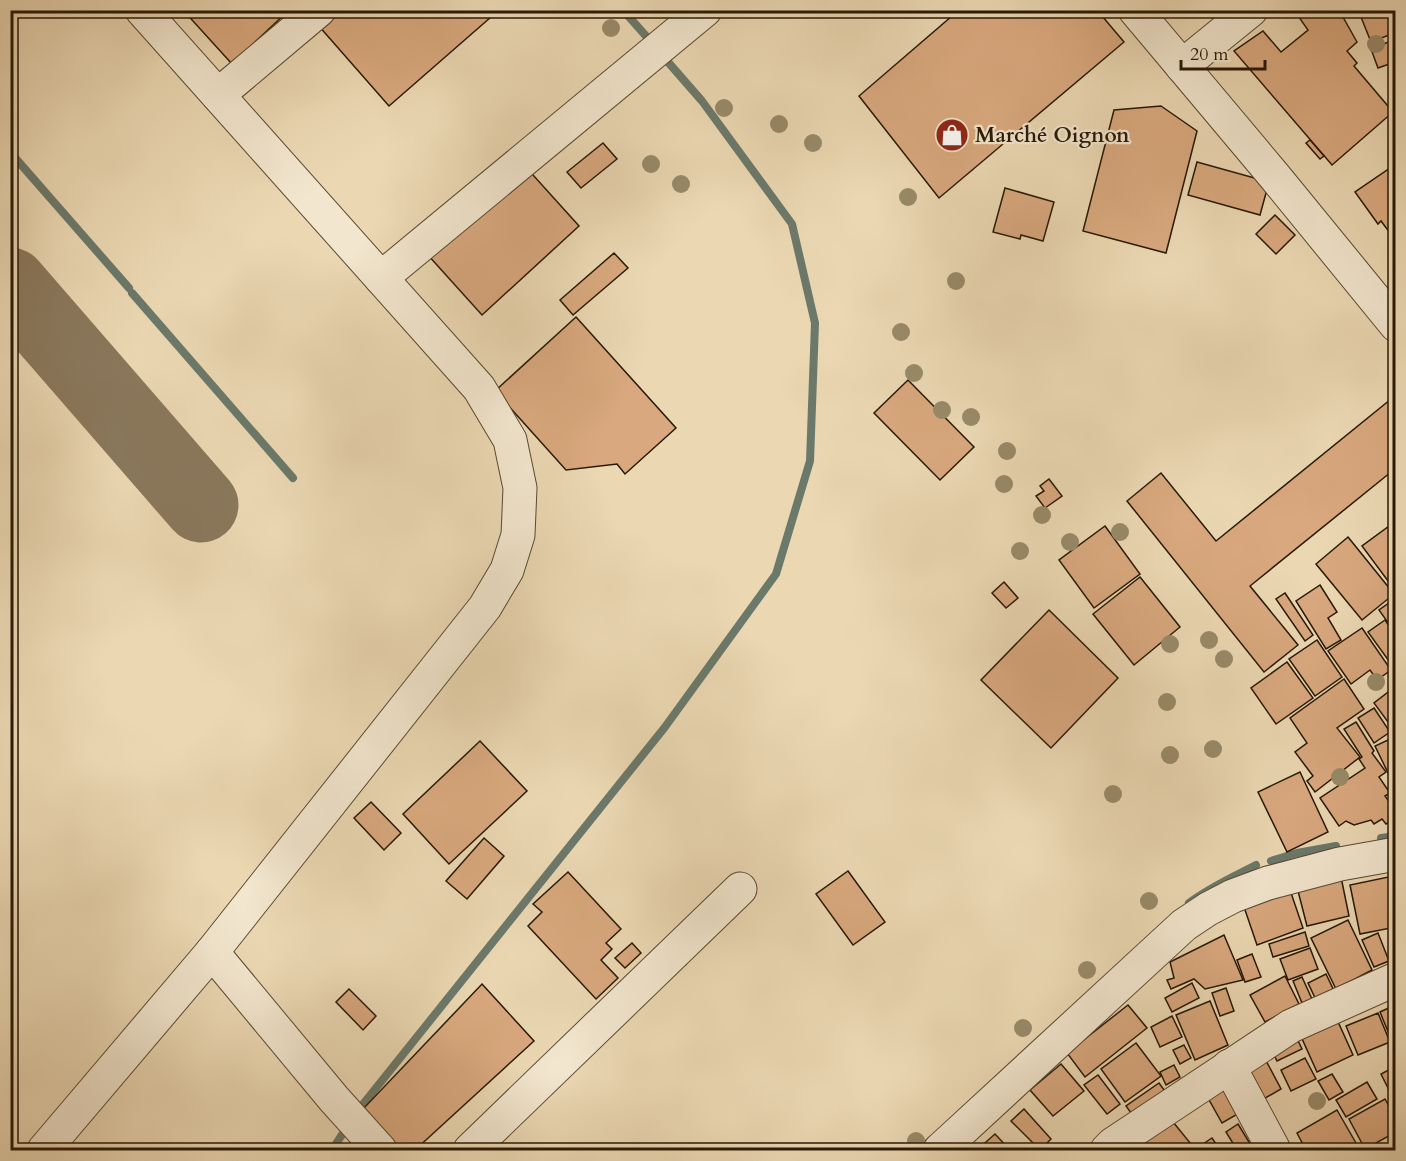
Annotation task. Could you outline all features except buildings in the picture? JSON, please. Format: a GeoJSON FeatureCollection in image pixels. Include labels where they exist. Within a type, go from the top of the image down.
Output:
{"type":"FeatureCollection","features":[{"type":"Feature","properties":{"kind":"street"},"geometry":{"type":"LineString","coordinates":[[44,1150],[212,952],[485,607],[507,570],[518,535],[520,488],[510,440],[479,388],[142,10]]}},
{"type":"Feature","properties":{"kind":"street"},"geometry":{"type":"LineString","coordinates":[[218,96],[319,10]]}},
{"type":"Feature","properties":{"kind":"street"},"geometry":{"type":"LineString","coordinates":[[381,278],[705,10]]}},
{"type":"Feature","properties":{"kind":"street"},"geometry":{"type":"LineString","coordinates":[[1135,10],[1395,325]]}},
{"type":"Feature","properties":{"kind":"street"},"geometry":{"type":"LineString","coordinates":[[1182,66],[1251,10]]}},
{"type":"Feature","properties":{"kind":"street"},"geometry":{"type":"LineString","coordinates":[[940,1150],[1184,925],[1208,909],[1233,896],[1269,883],[1340,864],[1395,854]]}},
{"type":"Feature","properties":{"kind":"street"},"geometry":{"type":"LineString","coordinates":[[470,1150],[740,889]]}},
{"type":"Feature","properties":{"kind":"street"},"geometry":{"type":"LineString","coordinates":[[212,952],[334,1099],[377,1147]]}},
{"type":"Feature","properties":{"kind":"street"},"geometry":{"type":"LineString","coordinates":[[1107,1150],[1291,1026],[1395,979]]}},
{"type":"Feature","properties":{"kind":"street"},"geometry":{"type":"LineString","coordinates":[[1229,1066],[1274,1150]]}},
{"type":"Feature","properties":{"kind":"waterway"},"geometry":{"type":"LineString","coordinates":[[623,10],[653,44]]}},
{"type":"Feature","properties":{"kind":"waterway"},"geometry":{"type":"LineString","coordinates":[[356,1113],[665,727],[776,574],[810,461],[815,323],[792,224],[702,101],[661,54]]}},
{"type":"Feature","properties":{"kind":"waterway"},"geometry":{"type":"LineString","coordinates":[[10,152],[129,288]]}},
{"type":"Feature","properties":{"kind":"waterway"},"geometry":{"type":"LineString","coordinates":[[132,293],[293,478]]}},
{"type":"Feature","properties":{"kind":"waterway"},"geometry":{"type":"LineString","coordinates":[[1381,838],[1396,836]]}},
{"type":"Feature","properties":{"kind":"waterway"},"geometry":{"type":"LineString","coordinates":[[1271,861],[1297,853],[1336,846]]}},
{"type":"Feature","properties":{"kind":"waterway"},"geometry":{"type":"LineString","coordinates":[[1189,903],[1213,887],[1256,865]]}},
{"type":"Feature","properties":{"kind":"waterway"},"geometry":{"type":"LineString","coordinates":[[332,1150],[349,1124]]}},
{"type":"Feature","properties":{"kind":"waterway"},"geometry":{"type":"LineString","coordinates":[[920,1150],[932,1139]]}},
{"type":"Feature","properties":{"kind":"taxiway"},"geometry":{"type":"LineString","coordinates":[[10,285],[201,505]]}},
{"type":"Feature","properties":{"kind":"place","name":"Marché Oignon"},"geometry":{"type":"Point","coordinates":[952,135]}}]}
